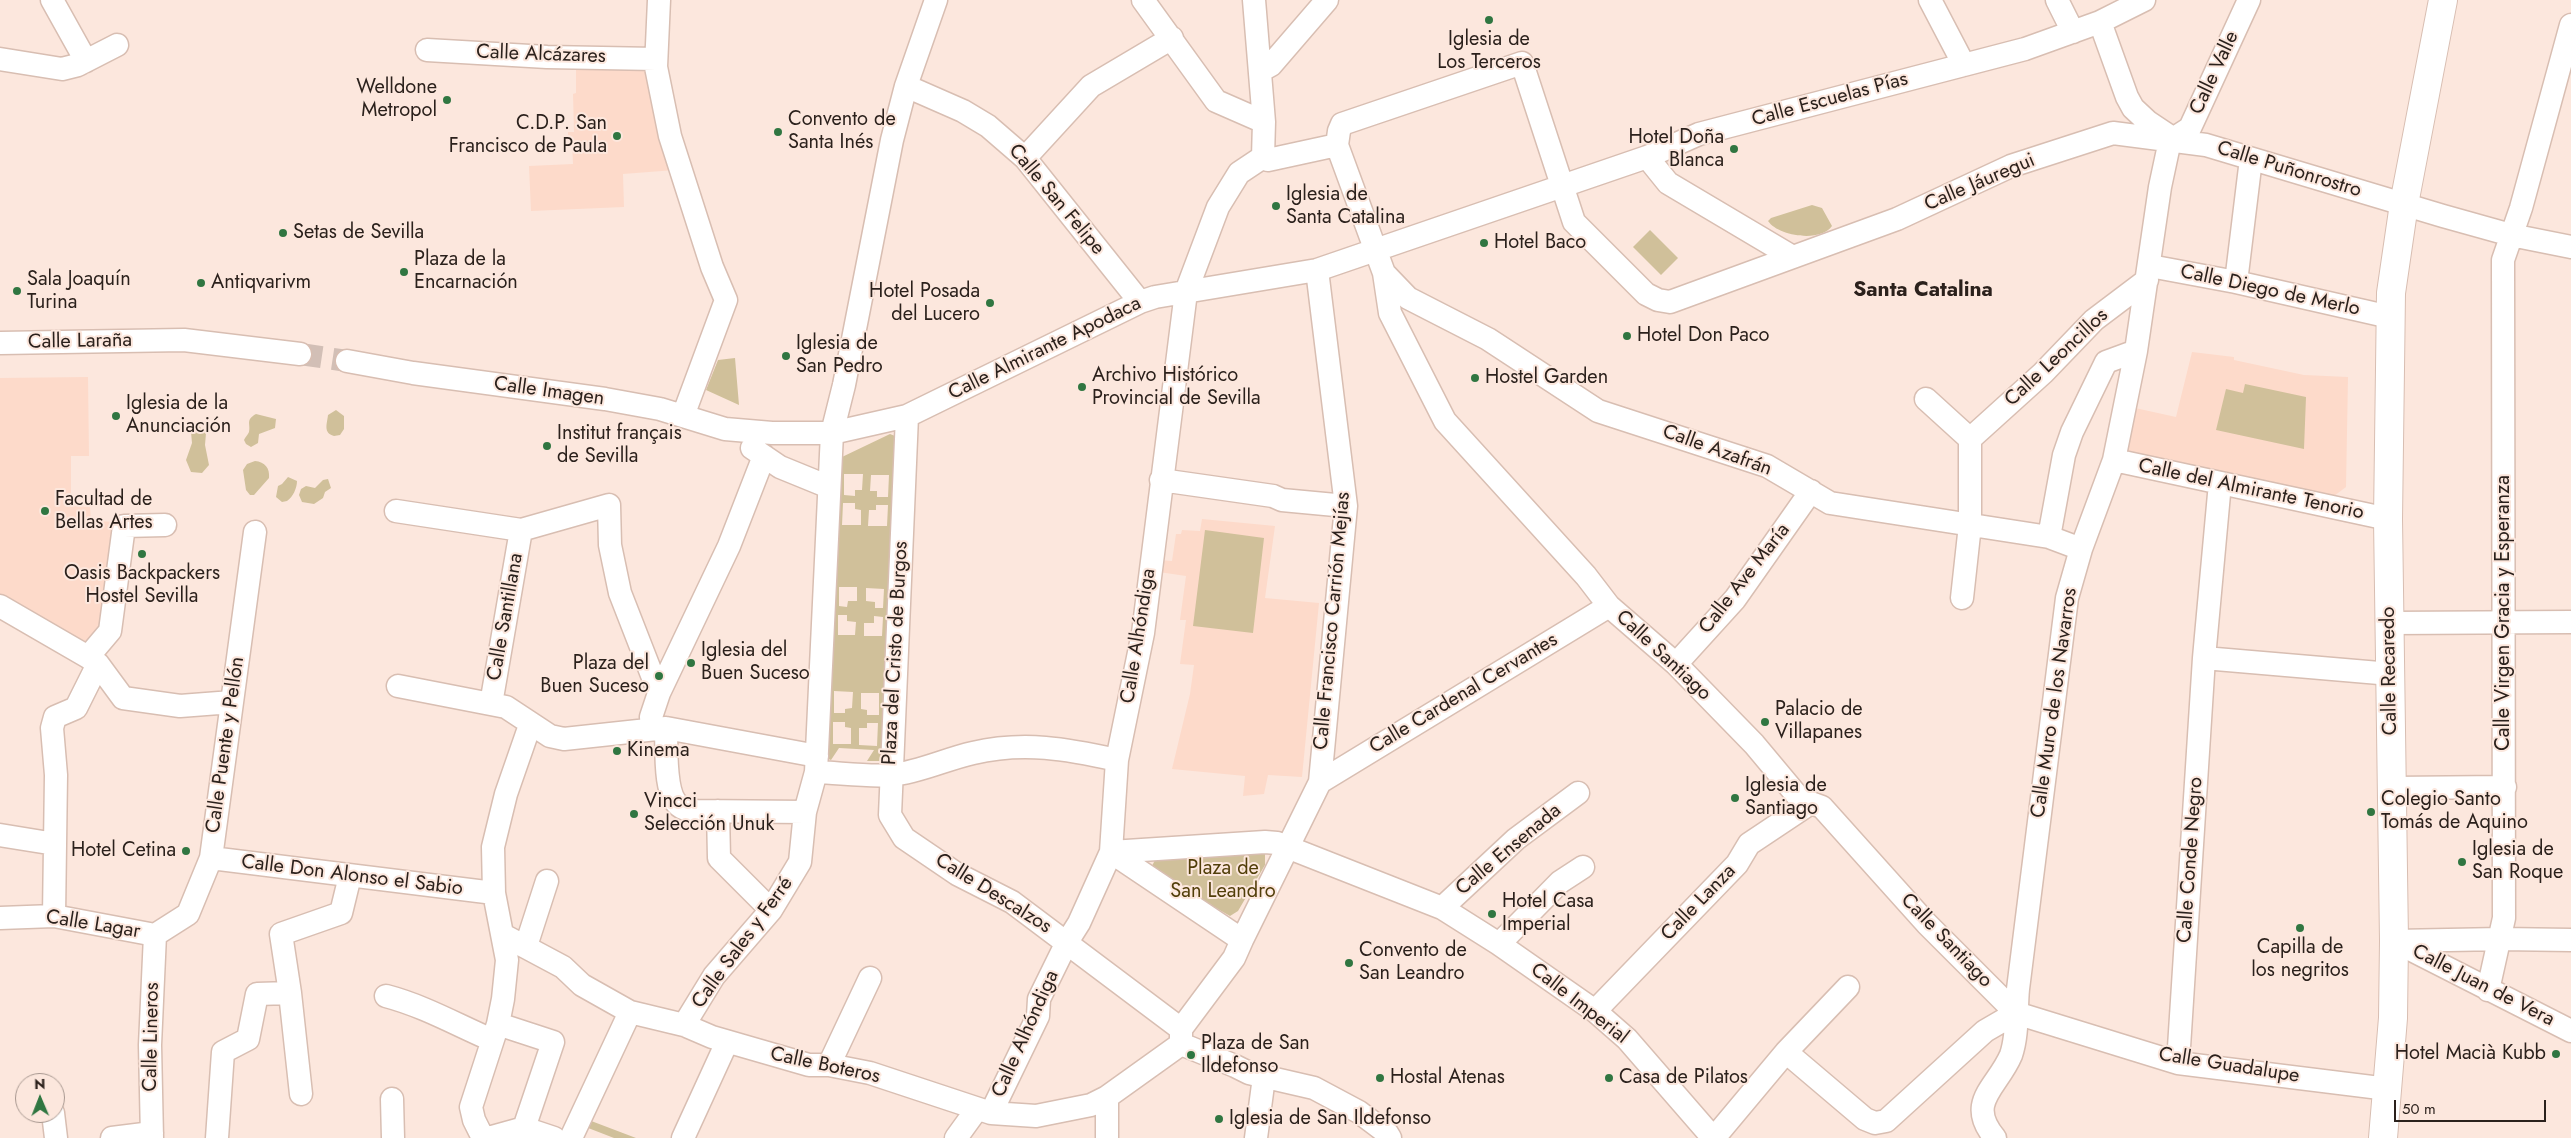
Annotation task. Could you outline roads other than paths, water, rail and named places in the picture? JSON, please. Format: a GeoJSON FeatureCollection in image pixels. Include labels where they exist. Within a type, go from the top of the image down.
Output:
{"type":"FeatureCollection","features":[{"type":"Feature","properties":{"kind":"main road","name":"Calle Recaredo"},"geometry":{"type":"LineString","coordinates":[[2383,1138],[2393,1018],[2394,942],[2388,519],[2391,292],[2404,204],[2443,0]]}},
{"type":"Feature","properties":{"kind":"street"},"geometry":{"type":"LineString","coordinates":[[52,0],[86,61]]}},
{"type":"Feature","properties":{"kind":"street"},"geometry":{"type":"LineString","coordinates":[[659,0],[656,59],[676,160],[712,267],[726,300],[683,416]]}},
{"type":"Feature","properties":{"kind":"street"},"geometry":{"type":"LineString","coordinates":[[816,764],[832,433],[892,140],[906,86],[936,0]]}},
{"type":"Feature","properties":{"kind":"street"},"geometry":{"type":"LineString","coordinates":[[1143,0],[1216,101],[1264,122]]}},
{"type":"Feature","properties":{"kind":"street"},"geometry":{"type":"LineString","coordinates":[[1254,0],[1264,122],[1263,157],[1268,160],[1337,145]]}},
{"type":"Feature","properties":{"kind":"street"},"geometry":{"type":"LineString","coordinates":[[1260,71],[1271,65],[1327,0]]}},
{"type":"Feature","properties":{"kind":"street"},"geometry":{"type":"LineString","coordinates":[[1930,0],[1964,65]]}},
{"type":"Feature","properties":{"kind":"street"},"geometry":{"type":"LineString","coordinates":[[2057,0],[2073,32]]}},
{"type":"Feature","properties":{"kind":"street","name":"Calle Valle"},"geometry":{"type":"LineString","coordinates":[[2173,139],[2190,128],[2249,0]]}},
{"type":"Feature","properties":{"kind":"street","name":"Calle Escuelas Pías"},"geometry":{"type":"LineString","coordinates":[[1376,251],[1647,157],[1699,134],[2025,49],[2100,22],[2132,3]]}},
{"type":"Feature","properties":{"kind":"street"},"geometry":{"type":"LineString","coordinates":[[2100,22],[2127,97],[2134,108],[2148,122],[2173,139]]}},
{"type":"Feature","properties":{"kind":"street","name":"Calle Virgen Gracia y Esperanza"},"geometry":{"type":"LineString","coordinates":[[2488,990],[2501,939],[2504,918],[2503,260],[2512,235],[2571,25]]}},
{"type":"Feature","properties":{"kind":"street"},"geometry":{"type":"LineString","coordinates":[[1025,158],[1091,86],[1172,38]]}},
{"type":"Feature","properties":{"kind":"street"},"geometry":{"type":"LineString","coordinates":[[0,59],[29,62],[54,69],[70,68],[117,45]]}},
{"type":"Feature","properties":{"kind":"street","name":"Calle Alcázares"},"geometry":{"type":"LineString","coordinates":[[426,50],[547,57],[656,59]]}},
{"type":"Feature","properties":{"kind":"street","name":"Calle Jáuregui"},"geometry":{"type":"LineString","coordinates":[[1337,145],[1338,131],[1342,124],[1522,63],[1574,222],[1646,294],[1658,300],[1670,302],[1791,256],[1897,219],[2011,166],[2113,133],[2173,139]]}},
{"type":"Feature","properties":{"kind":"street","name":"Calle San Felipe"},"geometry":{"type":"LineString","coordinates":[[906,86],[963,111],[988,126],[1025,158],[1140,302]]}},
{"type":"Feature","properties":{"kind":"street","name":"Calle Puñonrostro"},"geometry":{"type":"LineString","coordinates":[[2173,139],[2206,145],[2512,235],[2571,247]]}},
{"type":"Feature","properties":{"kind":"street","name":"Calle Muro de los Navarros"},"geometry":{"type":"LineString","coordinates":[[1995,1138],[1985,1122],[1982,1105],[2010,1056],[2014,1042],[2067,598],[2081,549],[2114,460],[2136,352],[2160,187],[2173,139]]}},
{"type":"Feature","properties":{"kind":"street","name":"Calle Santiago"},"geometry":{"type":"LineString","coordinates":[[1337,145],[1384,273],[1390,313],[1445,421],[1586,576],[1609,606],[1676,664],[1754,744],[1800,799],[1809,804],[1822,807],[1927,924],[2016,1013]]}},
{"type":"Feature","properties":{"kind":"street","name":"Calle Alhóndiga"},"geometry":{"type":"LineString","coordinates":[[956,1138],[984,1111],[1038,1016],[1040,999],[1067,942],[1080,923],[1111,852],[1116,760],[1144,633],[1161,480],[1186,292],[1218,207],[1239,173],[1263,157]]}},
{"type":"Feature","properties":{"kind":"street"},"geometry":{"type":"LineString","coordinates":[[1647,157],[1668,183],[1791,256]]}},
{"type":"Feature","properties":{"kind":"street"},"geometry":{"type":"LineString","coordinates":[[2236,282],[2251,159]]}},
{"type":"Feature","properties":{"kind":"street","name":"Calle Almirante Apodaca"},"geometry":{"type":"LineString","coordinates":[[725,429],[772,434],[832,433],[907,416],[1140,302],[1186,292],[1317,270],[1376,251]]}},
{"type":"Feature","properties":{"kind":"street","name":"Calle Francisco Carrión Mejías"},"geometry":{"type":"LineString","coordinates":[[1288,846],[1320,782],[1346,506],[1317,270]]}},
{"type":"Feature","properties":{"kind":"street","name":"Calle Azafrán"},"geometry":{"type":"LineString","coordinates":[[1384,273],[1408,298],[1488,339],[1598,411],[1767,466],[1826,501],[1846,506],[2049,537],[2081,549]]}},
{"type":"Feature","properties":{"kind":"street","name":"Calle Diego de Merlo"},"geometry":{"type":"LineString","coordinates":[[2148,273],[2236,282],[2390,317]]}},
{"type":"Feature","properties":{"kind":"street","name":"Calle Leoncillos"},"geometry":{"type":"LineString","coordinates":[[1970,439],[2043,373],[2094,320],[2148,273]]}},
{"type":"Feature","properties":{"kind":"street","name":"Calle Laraña"},"geometry":{"type":"LineString","coordinates":[[0,343],[194,341],[300,354]]}},
{"type":"Feature","properties":{"kind":"street"},"geometry":{"type":"LineString","coordinates":[[2049,537],[2064,455],[2072,432],[2106,362],[2136,352]]}},
{"type":"Feature","properties":{"kind":"street","name":"Calle Imagen"},"geometry":{"type":"LineString","coordinates":[[348,361],[413,373],[605,399],[660,409],[725,429]]}},
{"type":"Feature","properties":{"kind":"street"},"geometry":{"type":"LineString","coordinates":[[1926,400],[1970,439],[1970,524],[1962,598]]}},
{"type":"Feature","properties":{"kind":"street","name":"Plaza del Cristo de Burgos"},"geometry":{"type":"LineString","coordinates":[[398,686],[506,707],[530,725],[550,736],[564,739],[659,728],[816,764],[891,775],[907,416]]}},
{"type":"Feature","properties":{"kind":"street"},"geometry":{"type":"LineString","coordinates":[[725,429],[780,467],[829,487]]}},
{"type":"Feature","properties":{"kind":"street"},"geometry":{"type":"LineString","coordinates":[[764,456],[730,546],[659,693],[651,718],[659,728],[669,786],[673,798],[681,807],[696,811],[805,812]]}},
{"type":"Feature","properties":{"kind":"street","name":"Calle del Almirante Tenorio"},"geometry":{"type":"LineString","coordinates":[[2114,460],[2388,519]]}},
{"type":"Feature","properties":{"kind":"street"},"geometry":{"type":"LineString","coordinates":[[1161,480],[1273,496],[1282,500],[1346,506]]}},
{"type":"Feature","properties":{"kind":"street","name":"Calle Conde Negro"},"geometry":{"type":"LineString","coordinates":[[2178,1063],[2204,658],[2220,483]]}},
{"type":"Feature","properties":{"kind":"street","name":"Calle Ave María"},"geometry":{"type":"LineString","coordinates":[[1676,664],[1735,599],[1811,492]]}},
{"type":"Feature","properties":{"kind":"street"},"geometry":{"type":"LineString","coordinates":[[396,511],[521,530],[609,505],[610,545],[620,593],[659,693]]}},
{"type":"Feature","properties":{"kind":"street"},"geometry":{"type":"LineString","coordinates":[[54,916],[56,775],[52,728],[55,717],[76,708],[93,660],[110,631],[124,526],[165,525]]}},
{"type":"Feature","properties":{"kind":"street","name":"Calle Santillana"},"geometry":{"type":"LineString","coordinates":[[491,704],[521,530]]}},
{"type":"Feature","properties":{"kind":"street","name":"Calle Puente y Pellón"},"geometry":{"type":"LineString","coordinates":[[155,935],[188,914],[211,858],[255,532]]}},
{"type":"Feature","properties":{"kind":"street"},"geometry":{"type":"LineString","coordinates":[[0,606],[93,660],[122,698],[180,706],[232,702]]}},
{"type":"Feature","properties":{"kind":"street","name":"Calle Cardenal Cervantes"},"geometry":{"type":"LineString","coordinates":[[1320,782],[1609,606]]}},
{"type":"Feature","properties":{"kind":"street"},"geometry":{"type":"LineString","coordinates":[[2390,623],[2571,622]]}},
{"type":"Feature","properties":{"kind":"street"},"geometry":{"type":"LineString","coordinates":[[2204,658],[2391,674]]}},
{"type":"Feature","properties":{"kind":"street"},"geometry":{"type":"LineString","coordinates":[[483,1138],[474,1120],[472,1107],[503,999],[507,960],[494,893],[493,847],[506,794],[530,725]]}},
{"type":"Feature","properties":{"kind":"street"},"geometry":{"type":"LineString","coordinates":[[891,775],[912,771],[974,753],[1022,746],[1064,748],[1116,760]]}},
{"type":"Feature","properties":{"kind":"street","name":"Calle Sales y Ferré"},"geometry":{"type":"LineString","coordinates":[[684,1026],[714,976],[771,910],[800,862],[805,812],[816,764]]}},
{"type":"Feature","properties":{"kind":"street","name":"Calle Descalzos"},"geometry":{"type":"LineString","coordinates":[[891,775],[890,815],[904,838],[957,874],[1012,902],[1067,942],[1182,1037]]}},
{"type":"Feature","properties":{"kind":"street"},"geometry":{"type":"LineString","coordinates":[[2392,788],[2505,787]]}},
{"type":"Feature","properties":{"kind":"street","name":"Calle Ensenada"},"geometry":{"type":"LineString","coordinates":[[1442,908],[1516,839],[1578,793]]}},
{"type":"Feature","properties":{"kind":"street","name":"Calle Lanza"},"geometry":{"type":"LineString","coordinates":[[1595,1011],[1737,864],[1750,844],[1809,804]]}},
{"type":"Feature","properties":{"kind":"street"},"geometry":{"type":"LineString","coordinates":[[718,811],[719,858],[771,910]]}},
{"type":"Feature","properties":{"kind":"street"},"geometry":{"type":"LineString","coordinates":[[0,835],[55,844]]}},
{"type":"Feature","properties":{"kind":"street"},"geometry":{"type":"LineString","coordinates":[[1107,1138],[1107,1097],[1182,1037],[1234,958],[1288,846],[1265,842],[1111,852]]}},
{"type":"Feature","properties":{"kind":"street","name":"Calle Imperial"},"geometry":{"type":"LineString","coordinates":[[1288,846],[1442,908],[1498,944],[1595,1011],[1627,1039],[1714,1138]]}},
{"type":"Feature","properties":{"kind":"street"},"geometry":{"type":"LineString","coordinates":[[1111,852],[1242,940]]}},
{"type":"Feature","properties":{"kind":"street","name":"Calle Don Alonso el Sabio"},"geometry":{"type":"LineString","coordinates":[[211,858],[494,893]]}},
{"type":"Feature","properties":{"kind":"street"},"geometry":{"type":"LineString","coordinates":[[1498,944],[1560,882],[1583,867]]}},
{"type":"Feature","properties":{"kind":"street"},"geometry":{"type":"LineString","coordinates":[[301,1094],[290,993],[281,934],[341,913],[350,876]]}},
{"type":"Feature","properties":{"kind":"street"},"geometry":{"type":"LineString","coordinates":[[526,946],[547,881]]}},
{"type":"Feature","properties":{"kind":"street","name":"Calle Lagar"},"geometry":{"type":"LineString","coordinates":[[0,918],[54,916],[155,935]]}},
{"type":"Feature","properties":{"kind":"street","name":"Calle Boteros"},"geometry":{"type":"LineString","coordinates":[[503,934],[563,967],[582,985],[630,1012],[684,1026],[727,1042],[809,1065],[829,1065],[870,1073],[984,1111],[1036,1116],[1091,1105],[1107,1097]]}},
{"type":"Feature","properties":{"kind":"street","name":"Calle Lineros"},"geometry":{"type":"LineString","coordinates":[[152,1136],[150,1045],[155,935]]}},
{"type":"Feature","properties":{"kind":"street"},"geometry":{"type":"LineString","coordinates":[[2394,942],[2501,939],[2571,940]]}},
{"type":"Feature","properties":{"kind":"street","name":"Calle Juan de Vera"},"geometry":{"type":"LineString","coordinates":[[2394,942],[2571,1031]]}},
{"type":"Feature","properties":{"kind":"street"},"geometry":{"type":"LineString","coordinates":[[829,1065],[870,978]]}},
{"type":"Feature","properties":{"kind":"street"},"geometry":{"type":"LineString","coordinates":[[1714,1138],[1786,1052],[1848,987]]}},
{"type":"Feature","properties":{"kind":"street"},"geometry":{"type":"LineString","coordinates":[[217,1138],[223,1052],[248,1040],[257,994],[290,993]]}},
{"type":"Feature","properties":{"kind":"street"},"geometry":{"type":"LineString","coordinates":[[386,996],[415,1004],[450,1022],[553,1042],[524,1128]]}},
{"type":"Feature","properties":{"kind":"street"},"geometry":{"type":"LineString","coordinates":[[571,1138],[630,1012]]}},
{"type":"Feature","properties":{"kind":"street"},"geometry":{"type":"LineString","coordinates":[[1786,1052],[1865,1119],[1875,1123],[1886,1121],[1985,1031],[2016,1013]]}},
{"type":"Feature","properties":{"kind":"street","name":"Calle Guadalupe"},"geometry":{"type":"LineString","coordinates":[[2016,1013],[2178,1063],[2388,1089]]}},
{"type":"Feature","properties":{"kind":"street"},"geometry":{"type":"LineString","coordinates":[[1182,1037],[1249,1073],[1314,1088],[1359,1112],[1390,1138]]}},
{"type":"Feature","properties":{"kind":"street"},"geometry":{"type":"LineString","coordinates":[[683,1138],[727,1042]]}},
{"type":"Feature","properties":{"kind":"street"},"geometry":{"type":"LineString","coordinates":[[1256,1138],[1264,1076]]}},
{"type":"Feature","properties":{"kind":"street"},"geometry":{"type":"LineString","coordinates":[[392,1099],[393,1138]]}},
{"type":"Feature","properties":{"kind":"street"},"geometry":{"type":"LineString","coordinates":[[55,1123],[56,1138]]}},
{"type":"Feature","properties":{"kind":"street"},"geometry":{"type":"LineString","coordinates":[[488,1138],[524,1128],[554,1138]]}},
{"type":"Feature","properties":{"kind":"street"},"geometry":{"type":"LineString","coordinates":[[112,1138],[152,1136]]}},
{"type":"Feature","properties":{"kind":"tunnel"},"geometry":{"type":"LineString","coordinates":[[300,354],[347,361]]}},
{"type":"Feature","properties":{"kind":"place","name":"Iglesia de Los Terceros"},"geometry":{"type":"Point","coordinates":[1489,20]}},
{"type":"Feature","properties":{"kind":"place","name":"Welldone Metropol"},"geometry":{"type":"Point","coordinates":[447,100]}},
{"type":"Feature","properties":{"kind":"place","name":"Convento de Santa Inés"},"geometry":{"type":"Point","coordinates":[778,132]}},
{"type":"Feature","properties":{"kind":"place","name":"C.D.P. San Francisco de Paula"},"geometry":{"type":"Point","coordinates":[617,136]}},
{"type":"Feature","properties":{"kind":"place","name":"Hotel Doña Blanca"},"geometry":{"type":"Point","coordinates":[1734,149]}},
{"type":"Feature","properties":{"kind":"place","name":"Iglesia de Santa Catalina"},"geometry":{"type":"Point","coordinates":[1276,206]}},
{"type":"Feature","properties":{"kind":"place","name":"Setas de Sevilla"},"geometry":{"type":"Point","coordinates":[283,233]}},
{"type":"Feature","properties":{"kind":"place","name":"Hotel Baco"},"geometry":{"type":"Point","coordinates":[1484,243]}},
{"type":"Feature","properties":{"kind":"place","name":"Plaza de la Encarnación"},"geometry":{"type":"Point","coordinates":[404,272]}},
{"type":"Feature","properties":{"kind":"place","name":"Antiqvarivm"},"geometry":{"type":"Point","coordinates":[201,283]}},
{"type":"Feature","properties":{"kind":"place","name":"Sala Joaquín Turina"},"geometry":{"type":"Point","coordinates":[17,291]}},
{"type":"Feature","properties":{"kind":"place","name":"Hotel Posada del Lucero"},"geometry":{"type":"Point","coordinates":[990,303]}},
{"type":"Feature","properties":{"kind":"place","name":"Hotel Don Paco"},"geometry":{"type":"Point","coordinates":[1627,336]}},
{"type":"Feature","properties":{"kind":"place","name":"Iglesia de San Pedro"},"geometry":{"type":"Point","coordinates":[786,356]}},
{"type":"Feature","properties":{"kind":"place","name":"Hostel Garden"},"geometry":{"type":"Point","coordinates":[1475,378]}},
{"type":"Feature","properties":{"kind":"place","name":"Archivo Histórico Provincial de Sevilla"},"geometry":{"type":"Point","coordinates":[1082,387]}},
{"type":"Feature","properties":{"kind":"place","name":"Iglesia de la Anunciación"},"geometry":{"type":"Point","coordinates":[116,416]}},
{"type":"Feature","properties":{"kind":"place","name":"Institut français de Sevilla"},"geometry":{"type":"Point","coordinates":[547,446]}},
{"type":"Feature","properties":{"kind":"place","name":"Facultad de Bellas Artes"},"geometry":{"type":"Point","coordinates":[45,511]}},
{"type":"Feature","properties":{"kind":"place","name":"Oasis Backpackers Hostel Sevilla"},"geometry":{"type":"Point","coordinates":[142,554]}},
{"type":"Feature","properties":{"kind":"place","name":"Iglesia del Buen Suceso"},"geometry":{"type":"Point","coordinates":[691,663]}},
{"type":"Feature","properties":{"kind":"place","name":"Plaza del Buen Suceso"},"geometry":{"type":"Point","coordinates":[659,676]}},
{"type":"Feature","properties":{"kind":"place","name":"Palacio de Villapanes"},"geometry":{"type":"Point","coordinates":[1765,722]}},
{"type":"Feature","properties":{"kind":"place","name":"Kinema"},"geometry":{"type":"Point","coordinates":[617,751]}},
{"type":"Feature","properties":{"kind":"place","name":"Iglesia de Santiago"},"geometry":{"type":"Point","coordinates":[1735,798]}},
{"type":"Feature","properties":{"kind":"place","name":"Colegio Santo Tomás de Aquino"},"geometry":{"type":"Point","coordinates":[2371,812]}},
{"type":"Feature","properties":{"kind":"place","name":"Vincci Selección Unuk"},"geometry":{"type":"Point","coordinates":[634,814]}},
{"type":"Feature","properties":{"kind":"place","name":"Hotel Cetina"},"geometry":{"type":"Point","coordinates":[186,851]}},
{"type":"Feature","properties":{"kind":"place","name":"Iglesia de San Roque"},"geometry":{"type":"Point","coordinates":[2462,862]}},
{"type":"Feature","properties":{"kind":"place","name":"Hotel Casa Imperial"},"geometry":{"type":"Point","coordinates":[1492,914]}},
{"type":"Feature","properties":{"kind":"place","name":"Capilla de los negritos"},"geometry":{"type":"Point","coordinates":[2300,928]}},
{"type":"Feature","properties":{"kind":"place","name":"Convento de San Leandro"},"geometry":{"type":"Point","coordinates":[1349,963]}},
{"type":"Feature","properties":{"kind":"place","name":"Hotel Macià Kubb"},"geometry":{"type":"Point","coordinates":[2556,1054]}},
{"type":"Feature","properties":{"kind":"place","name":"Plaza de San Ildefonso"},"geometry":{"type":"Point","coordinates":[1191,1055]}},
{"type":"Feature","properties":{"kind":"place","name":"Hostal Atenas"},"geometry":{"type":"Point","coordinates":[1380,1078]}},
{"type":"Feature","properties":{"kind":"place","name":"Casa de Pilatos"},"geometry":{"type":"Point","coordinates":[1609,1078]}},
{"type":"Feature","properties":{"kind":"place","name":"Iglesia de San Ildefonso"},"geometry":{"type":"Point","coordinates":[1219,1119]}},
{"type":"Feature","properties":{"kind":"district","name":"Santa Catalina"},"geometry":{"type":"Point","coordinates":[1923,291]}},
{"type":"Feature","properties":{"kind":"park label","name":"Plaza de San Leandro"},"geometry":{"type":"Point","coordinates":[1223,880]}}]}
